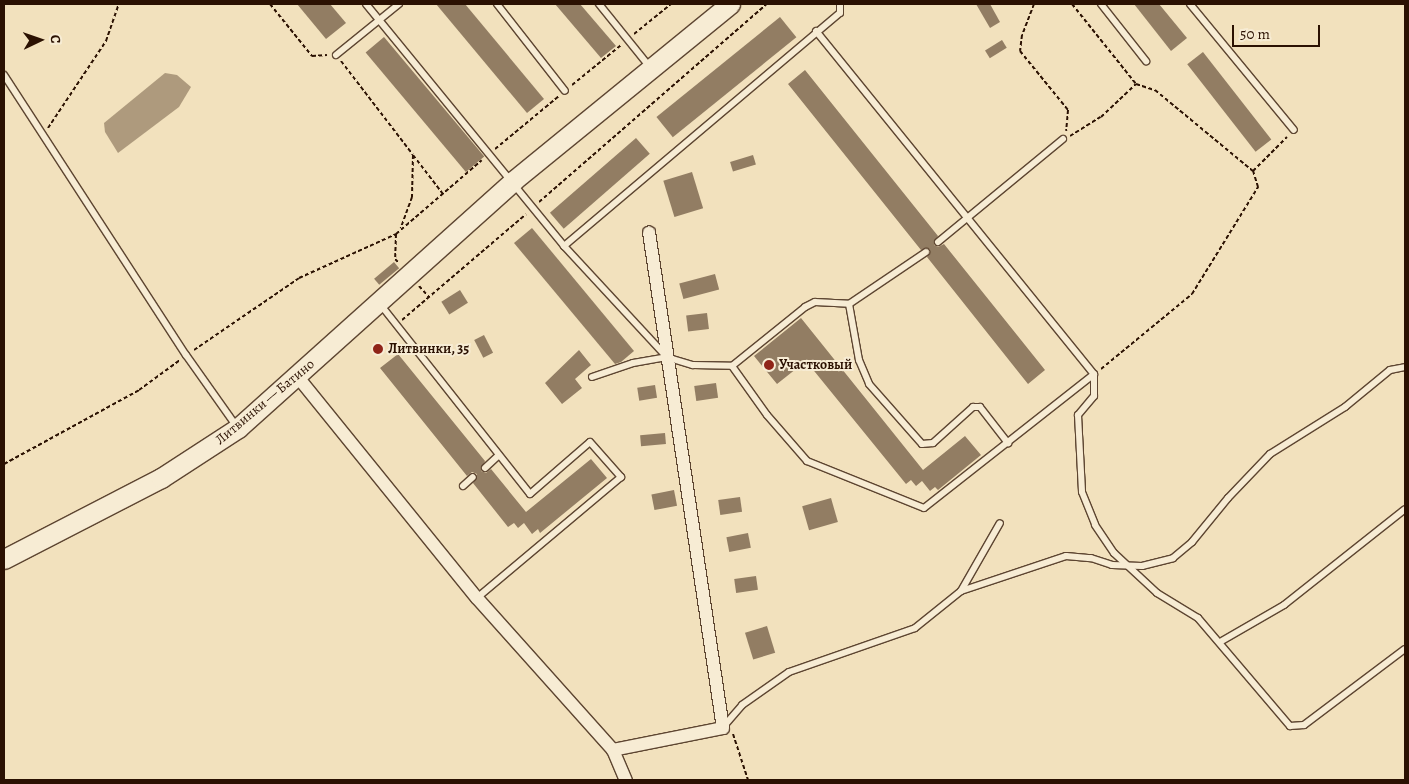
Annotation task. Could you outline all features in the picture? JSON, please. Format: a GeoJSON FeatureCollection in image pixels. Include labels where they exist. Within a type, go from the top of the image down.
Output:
{"type":"FeatureCollection","features":[{"type":"Feature","properties":{"kind":"street","name":"Литвинки — Батино"},"geometry":{"type":"LineString","coordinates":[[4,559],[161,478],[238,428],[297,376],[377,300],[513,181],[729,4]]}},
{"type":"Feature","properties":{"kind":"street"},"geometry":{"type":"LineString","coordinates":[[613,750],[723,728],[666,357],[649,232]]}},
{"type":"Feature","properties":{"kind":"street"},"geometry":{"type":"LineString","coordinates":[[297,376],[477,598],[613,750],[626,780]]}},
{"type":"Feature","properties":{"kind":"lane"},"geometry":{"type":"LineString","coordinates":[[366,4],[513,181],[532,208],[564,246],[666,357]]}},
{"type":"Feature","properties":{"kind":"lane"},"geometry":{"type":"LineString","coordinates":[[336,55],[399,4]]}},
{"type":"Feature","properties":{"kind":"lane"},"geometry":{"type":"LineString","coordinates":[[497,4],[565,91]]}},
{"type":"Feature","properties":{"kind":"lane"},"geometry":{"type":"LineString","coordinates":[[599,4],[652,68]]}},
{"type":"Feature","properties":{"kind":"lane"},"geometry":{"type":"LineString","coordinates":[[564,246],[840,13],[840,4]]}},
{"type":"Feature","properties":{"kind":"lane"},"geometry":{"type":"LineString","coordinates":[[1101,4],[1146,60]]}},
{"type":"Feature","properties":{"kind":"lane"},"geometry":{"type":"LineString","coordinates":[[1190,4],[1294,130]]}},
{"type":"Feature","properties":{"kind":"lane"},"geometry":{"type":"LineString","coordinates":[[816,32],[1094,374],[1094,396],[1078,415],[1082,492],[1094,525],[1114,552],[1158,593],[1198,618],[1290,726],[1309,721],[1405,649]]}},
{"type":"Feature","properties":{"kind":"lane"},"geometry":{"type":"LineString","coordinates":[[4,75],[186,355],[238,428]]}},
{"type":"Feature","properties":{"kind":"lane"},"geometry":{"type":"LineString","coordinates":[[938,242],[1063,139]]}},
{"type":"Feature","properties":{"kind":"lane"},"geometry":{"type":"LineString","coordinates":[[592,377],[633,363],[666,357],[693,365],[732,366],[805,307],[815,302],[849,304],[926,252]]}},
{"type":"Feature","properties":{"kind":"lane"},"geometry":{"type":"LineString","coordinates":[[377,300],[399,323],[498,456],[530,494],[590,442],[621,477],[477,598]]}},
{"type":"Feature","properties":{"kind":"lane"},"geometry":{"type":"LineString","coordinates":[[849,304],[859,360],[869,384],[922,444],[933,443],[974,407],[980,407],[1008,443]]}},
{"type":"Feature","properties":{"kind":"lane"},"geometry":{"type":"LineString","coordinates":[[732,366],[806,461],[920,508],[927,506],[1094,374]]}},
{"type":"Feature","properties":{"kind":"lane"},"geometry":{"type":"LineString","coordinates":[[723,728],[742,705],[788,672],[915,628],[961,592],[1066,556],[1091,558],[1112,565],[1128,564],[1142,566],[1173,558],[1192,542],[1240,484],[1270,454],[1346,407],[1390,370],[1405,367]]}},
{"type":"Feature","properties":{"kind":"lane"},"geometry":{"type":"LineString","coordinates":[[485,468],[498,456]]}},
{"type":"Feature","properties":{"kind":"lane"},"geometry":{"type":"LineString","coordinates":[[463,486],[473,477]]}},
{"type":"Feature","properties":{"kind":"lane"},"geometry":{"type":"LineString","coordinates":[[1220,642],[1284,605],[1405,509]]}},
{"type":"Feature","properties":{"kind":"lane"},"geometry":{"type":"LineString","coordinates":[[961,592],[1000,523]]}},
{"type":"Feature","properties":{"kind":"path"},"geometry":{"type":"LineString","coordinates":[[43,136],[106,41],[119,4]]}},
{"type":"Feature","properties":{"kind":"path"},"geometry":{"type":"LineString","coordinates":[[270,4],[312,56],[336,55],[443,194]]}},
{"type":"Feature","properties":{"kind":"path"},"geometry":{"type":"LineString","coordinates":[[4,464],[140,390],[186,355],[298,278],[396,234],[490,153],[671,4]]}},
{"type":"Feature","properties":{"kind":"path"},"geometry":{"type":"LineString","coordinates":[[399,323],[767,4]]}},
{"type":"Feature","properties":{"kind":"path"},"geometry":{"type":"LineString","coordinates":[[1034,4],[1022,35],[1020,51],[1068,110],[1068,127],[1063,139]]}},
{"type":"Feature","properties":{"kind":"path"},"geometry":{"type":"LineString","coordinates":[[1072,4],[1136,84],[1155,90],[1253,171],[1258,187],[1192,294],[1094,374]]}},
{"type":"Feature","properties":{"kind":"path"},"geometry":{"type":"LineString","coordinates":[[1063,139],[1101,117],[1136,84]]}},
{"type":"Feature","properties":{"kind":"path"},"geometry":{"type":"LineString","coordinates":[[1253,171],[1294,130]]}},
{"type":"Feature","properties":{"kind":"path"},"geometry":{"type":"LineString","coordinates":[[400,230],[412,197],[413,155]]}},
{"type":"Feature","properties":{"kind":"path"},"geometry":{"type":"LineString","coordinates":[[396,234],[395,259],[404,268]]}},
{"type":"Feature","properties":{"kind":"path"},"geometry":{"type":"LineString","coordinates":[[414,281],[428,297]]}},
{"type":"Feature","properties":{"kind":"path"},"geometry":{"type":"LineString","coordinates":[[723,728],[734,735],[748,780]]}},
{"type":"Feature","properties":{"kind":"shaded area"},"geometry":{"type":"Polygon","coordinates":[[[165,73],[177,75],[191,87],[179,107],[118,153],[105,132],[104,123],[165,73]]]}},
{"type":"Feature","properties":{"kind":"building"},"geometry":{"type":"Polygon","coordinates":[[[297,4],[330,4],[346,23],[326,39],[297,4]]]}},
{"type":"Feature","properties":{"kind":"building"},"geometry":{"type":"Polygon","coordinates":[[[436,4],[465,4],[544,99],[527,113],[436,4]]]}},
{"type":"Feature","properties":{"kind":"building"},"geometry":{"type":"Polygon","coordinates":[[[555,4],[580,4],[616,46],[601,58],[555,4]]]}},
{"type":"Feature","properties":{"kind":"building"},"geometry":{"type":"Polygon","coordinates":[[[976,4],[990,4],[1000,22],[990,28],[976,4]]]}},
{"type":"Feature","properties":{"kind":"building"},"geometry":{"type":"Polygon","coordinates":[[[1134,4],[1159,4],[1187,38],[1171,51],[1134,4]]]}},
{"type":"Feature","properties":{"kind":"building"},"geometry":{"type":"Polygon","coordinates":[[[780,17],[796,37],[673,137],[656,117],[780,17]]]}},
{"type":"Feature","properties":{"kind":"building"},"geometry":{"type":"Polygon","coordinates":[[[384,37],[484,157],[466,172],[366,52],[384,37]]]}},
{"type":"Feature","properties":{"kind":"building"},"geometry":{"type":"Polygon","coordinates":[[[1002,40],[1007,48],[990,58],[985,51],[1002,40]]]}},
{"type":"Feature","properties":{"kind":"building"},"geometry":{"type":"Polygon","coordinates":[[[1203,52],[1271,139],[1256,152],[1187,64],[1203,52]]]}},
{"type":"Feature","properties":{"kind":"building"},"geometry":{"type":"Polygon","coordinates":[[[805,70],[938,236],[934,245],[938,247],[944,244],[1045,370],[1028,384],[927,257],[930,249],[921,250],[788,84],[805,70]]]}},
{"type":"Feature","properties":{"kind":"building"},"geometry":{"type":"Polygon","coordinates":[[[636,138],[650,154],[564,229],[550,213],[636,138]]]}},
{"type":"Feature","properties":{"kind":"building"},"geometry":{"type":"Polygon","coordinates":[[[753,155],[756,165],[733,172],[730,162],[753,155]]]}},
{"type":"Feature","properties":{"kind":"building"},"geometry":{"type":"Polygon","coordinates":[[[692,172],[703,208],[674,217],[663,181],[692,172]]]}},
{"type":"Feature","properties":{"kind":"building"},"geometry":{"type":"Polygon","coordinates":[[[532,228],[634,351],[621,362],[615,364],[514,243],[532,228]]]}},
{"type":"Feature","properties":{"kind":"building"},"geometry":{"type":"Polygon","coordinates":[[[394,262],[399,268],[379,285],[374,279],[394,262]]]}},
{"type":"Feature","properties":{"kind":"building"},"geometry":{"type":"Polygon","coordinates":[[[715,274],[719,289],[683,299],[679,284],[715,274]]]}},
{"type":"Feature","properties":{"kind":"building"},"geometry":{"type":"Polygon","coordinates":[[[460,290],[468,303],[449,314],[441,302],[460,290]]]}},
{"type":"Feature","properties":{"kind":"building"},"geometry":{"type":"Polygon","coordinates":[[[707,313],[709,329],[688,331],[686,316],[707,313]]]}},
{"type":"Feature","properties":{"kind":"building"},"geometry":{"type":"Polygon","coordinates":[[[801,318],[923,470],[965,436],[981,455],[938,490],[935,487],[930,491],[922,481],[916,486],[911,480],[906,484],[806,361],[777,384],[754,356],[801,318]]]}},
{"type":"Feature","properties":{"kind":"building"},"geometry":{"type":"Polygon","coordinates":[[[484,335],[493,353],[483,358],[474,340],[484,335]]]}},
{"type":"Feature","properties":{"kind":"building"},"geometry":{"type":"Polygon","coordinates":[[[579,350],[591,365],[575,379],[582,388],[562,404],[545,383],[579,350]]]}},
{"type":"Feature","properties":{"kind":"building"},"geometry":{"type":"Polygon","coordinates":[[[398,354],[485,461],[481,471],[486,473],[491,469],[526,512],[591,459],[607,478],[540,533],[538,529],[532,534],[524,523],[518,528],[514,523],[508,527],[473,483],[477,474],[472,472],[467,476],[380,368],[398,354]]]}},
{"type":"Feature","properties":{"kind":"building"},"geometry":{"type":"Polygon","coordinates":[[[716,383],[718,398],[696,401],[694,386],[716,383]]]}},
{"type":"Feature","properties":{"kind":"building"},"geometry":{"type":"Polygon","coordinates":[[[655,385],[657,398],[639,401],[637,388],[655,385]]]}},
{"type":"Feature","properties":{"kind":"building"},"geometry":{"type":"Polygon","coordinates":[[[665,433],[666,444],[641,446],[640,435],[665,433]]]}},
{"type":"Feature","properties":{"kind":"building"},"geometry":{"type":"Polygon","coordinates":[[[674,490],[677,506],[654,510],[651,494],[674,490]]]}},
{"type":"Feature","properties":{"kind":"building"},"geometry":{"type":"Polygon","coordinates":[[[740,497],[742,512],[720,515],[718,500],[740,497]]]}},
{"type":"Feature","properties":{"kind":"building"},"geometry":{"type":"Polygon","coordinates":[[[831,498],[838,522],[809,530],[802,506],[831,498]]]}},
{"type":"Feature","properties":{"kind":"building"},"geometry":{"type":"Polygon","coordinates":[[[748,533],[751,548],[729,552],[726,537],[748,533]]]}},
{"type":"Feature","properties":{"kind":"building"},"geometry":{"type":"Polygon","coordinates":[[[756,576],[758,590],[736,593],[734,579],[756,576]]]}},
{"type":"Feature","properties":{"kind":"building"},"geometry":{"type":"Polygon","coordinates":[[[767,626],[775,653],[753,660],[745,633],[767,626]]]}},
{"type":"Feature","properties":{"kind":"place","name":"Литвинки, 35"},"geometry":{"type":"Point","coordinates":[378,349]}},
{"type":"Feature","properties":{"kind":"place","name":"Участковый"},"geometry":{"type":"Point","coordinates":[769,365]}}]}
